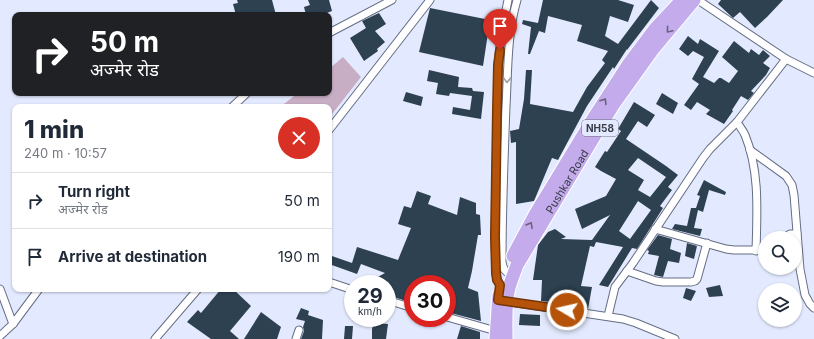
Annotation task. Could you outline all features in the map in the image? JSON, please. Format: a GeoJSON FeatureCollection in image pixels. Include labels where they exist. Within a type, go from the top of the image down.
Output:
{"type":"FeatureCollection","features":[{"type":"Feature","properties":{"kind":"highway","name":"Pushkar Road"},"geometry":{"type":"LineString","coordinates":[[499,336],[503,294],[509,274],[536,213],[609,93],[628,65],[655,29],[682,0]]}},
{"type":"Feature","properties":{"kind":"highway","name":"Pushkar Road"},"geometry":{"type":"LineString","coordinates":[[509,274],[517,265],[613,105],[653,49],[694,0]]}},
{"type":"Feature","properties":{"kind":"street"},"geometry":{"type":"LineString","coordinates":[[332,32],[392,0]]}},
{"type":"Feature","properties":{"kind":"street"},"geometry":{"type":"LineString","coordinates":[[332,126],[430,0]]}},
{"type":"Feature","properties":{"kind":"street"},"geometry":{"type":"LineString","coordinates":[[508,0],[501,35],[498,65],[495,237],[496,273],[497,280],[503,294],[623,319],[675,339]]}},
{"type":"Feature","properties":{"kind":"street"},"geometry":{"type":"LineString","coordinates":[[509,274],[503,268],[502,262],[503,186],[507,75],[510,36],[517,0]]}},
{"type":"Feature","properties":{"kind":"street"},"geometry":{"type":"LineString","coordinates":[[698,0],[795,65],[814,73]]}},
{"type":"Feature","properties":{"kind":"street"},"geometry":{"type":"LineString","coordinates":[[501,35],[510,36]]}},
{"type":"Feature","properties":{"kind":"street"},"geometry":{"type":"LineString","coordinates":[[608,316],[615,287],[633,263],[703,158],[737,122],[786,59]]}},
{"type":"Feature","properties":{"kind":"street"},"geometry":{"type":"LineString","coordinates":[[235,104],[244,96]]}},
{"type":"Feature","properties":{"kind":"street"},"geometry":{"type":"LineString","coordinates":[[655,229],[726,249],[756,250],[756,195],[753,162],[744,134],[737,122]]}},
{"type":"Feature","properties":{"kind":"street"},"geometry":{"type":"LineString","coordinates":[[750,150],[786,176],[792,185],[797,231]]}},
{"type":"Feature","properties":{"kind":"street"},"geometry":{"type":"LineString","coordinates":[[627,271],[656,281],[695,281],[697,279],[707,243]]}},
{"type":"Feature","properties":{"kind":"street"},"geometry":{"type":"LineString","coordinates":[[801,275],[805,295],[814,308]]}},
{"type":"Feature","properties":{"kind":"street"},"geometry":{"type":"LineString","coordinates":[[332,283],[344,287]]}},
{"type":"Feature","properties":{"kind":"street"},"geometry":{"type":"LineString","coordinates":[[0,289],[13,324]]}},
{"type":"Feature","properties":{"kind":"street"},"geometry":{"type":"LineString","coordinates":[[0,336],[13,324],[37,292]]}},
{"type":"Feature","properties":{"kind":"street"},"geometry":{"type":"LineString","coordinates":[[155,339],[195,292]]}},
{"type":"Feature","properties":{"kind":"street"},"geometry":{"type":"LineString","coordinates":[[456,321],[499,336]]}},
{"type":"Feature","properties":{"kind":"street"},"geometry":{"type":"LineString","coordinates":[[296,339],[299,330]]}},
{"type":"Feature","properties":{"kind":"shaded area"},"geometry":{"type":"Polygon","coordinates":[[[343,57],[361,77],[332,114],[332,104],[284,104],[294,96],[332,96],[332,66],[343,57]]]}},
{"type":"Feature","properties":{"kind":"building"},"geometry":{"type":"Polygon","coordinates":[[[237,0],[272,0],[275,12],[235,12],[233,4],[238,3],[237,0]]]}},
{"type":"Feature","properties":{"kind":"building"},"geometry":{"type":"Polygon","coordinates":[[[308,0],[329,0],[332,11],[305,12],[304,7],[310,5],[308,0]]]}},
{"type":"Feature","properties":{"kind":"building"},"geometry":{"type":"Polygon","coordinates":[[[543,0],[618,0],[634,5],[628,22],[610,16],[605,36],[618,44],[651,0],[659,8],[627,49],[614,69],[613,67],[587,106],[558,160],[552,158],[534,201],[516,204],[516,142],[511,143],[510,131],[519,129],[524,99],[526,70],[532,70],[530,104],[573,112],[587,87],[605,63],[602,60],[608,51],[577,41],[582,25],[548,16],[545,33],[539,31],[530,54],[528,54],[531,27],[522,24],[523,20],[538,23],[543,0]]]}},
{"type":"Feature","properties":{"kind":"building"},"geometry":{"type":"Polygon","coordinates":[[[721,0],[783,0],[755,28],[740,12],[733,18],[718,4],[721,0]]]}},
{"type":"Feature","properties":{"kind":"building"},"geometry":{"type":"Polygon","coordinates":[[[430,8],[490,20],[483,66],[419,52],[430,8]]]}},
{"type":"Feature","properties":{"kind":"building"},"geometry":{"type":"Polygon","coordinates":[[[379,13],[386,24],[375,31],[385,42],[377,49],[378,51],[364,61],[350,38],[366,28],[362,21],[379,13]]]}},
{"type":"Feature","properties":{"kind":"building"},"geometry":{"type":"Polygon","coordinates":[[[688,36],[698,44],[700,39],[719,51],[703,77],[714,83],[721,78],[729,83],[738,71],[722,57],[734,41],[749,53],[751,49],[759,55],[763,50],[770,56],[763,63],[770,68],[766,75],[751,91],[754,93],[748,100],[741,96],[724,124],[706,114],[710,110],[697,102],[691,110],[684,105],[699,84],[692,79],[704,57],[693,51],[688,56],[679,49],[688,36]]]}},
{"type":"Feature","properties":{"kind":"building"},"geometry":{"type":"Polygon","coordinates":[[[429,70],[459,77],[458,87],[472,88],[473,91],[484,92],[481,119],[452,114],[453,107],[470,110],[472,96],[450,93],[449,96],[436,94],[438,83],[427,81],[429,70]]]}},
{"type":"Feature","properties":{"kind":"building"},"geometry":{"type":"Polygon","coordinates":[[[406,92],[423,97],[421,106],[403,101],[406,92]]]}},
{"type":"Feature","properties":{"kind":"building"},"geometry":{"type":"Polygon","coordinates":[[[662,93],[678,103],[673,114],[656,104],[662,93]]]}},
{"type":"Feature","properties":{"kind":"building"},"geometry":{"type":"Polygon","coordinates":[[[634,102],[655,115],[647,127],[638,121],[626,139],[678,175],[668,187],[672,190],[660,206],[663,208],[637,249],[632,248],[608,287],[599,285],[623,247],[596,242],[594,247],[590,246],[581,286],[592,287],[588,309],[575,307],[576,295],[562,294],[561,303],[541,301],[542,280],[533,280],[538,245],[548,232],[555,229],[566,237],[561,239],[592,240],[610,215],[582,229],[575,209],[606,196],[616,179],[595,167],[605,151],[607,152],[621,131],[618,129],[634,102]],[[638,158],[628,170],[644,180],[638,190],[650,197],[666,177],[638,158]],[[638,201],[619,231],[630,239],[651,210],[638,201]]]}},
{"type":"Feature","properties":{"kind":"building"},"geometry":{"type":"Polygon","coordinates":[[[704,180],[726,192],[725,195],[709,190],[703,212],[698,210],[694,228],[702,229],[700,236],[672,229],[675,224],[687,226],[691,208],[696,208],[700,196],[697,195],[704,180]]]}},
{"type":"Feature","properties":{"kind":"building"},"geometry":{"type":"Polygon","coordinates":[[[417,191],[431,196],[428,204],[457,215],[460,197],[476,203],[476,214],[480,215],[481,235],[478,235],[468,288],[478,292],[481,321],[456,314],[456,275],[404,275],[404,300],[396,298],[396,275],[381,275],[385,273],[361,264],[357,274],[332,265],[332,256],[352,263],[357,247],[398,260],[411,228],[398,224],[404,206],[411,208],[417,191]]]}},
{"type":"Feature","properties":{"kind":"building"},"geometry":{"type":"Polygon","coordinates":[[[658,235],[672,239],[670,249],[681,253],[679,263],[668,261],[663,277],[654,275],[659,256],[648,254],[649,251],[647,250],[658,235]]]}},
{"type":"Feature","properties":{"kind":"building"},"geometry":{"type":"Polygon","coordinates":[[[687,243],[697,246],[694,259],[685,256],[687,243]]]}},
{"type":"Feature","properties":{"kind":"building"},"geometry":{"type":"Polygon","coordinates":[[[720,285],[723,296],[709,297],[706,288],[720,285]]]}},
{"type":"Feature","properties":{"kind":"building"},"geometry":{"type":"Polygon","coordinates":[[[686,288],[696,291],[691,301],[683,298],[686,288]]]}},
{"type":"Feature","properties":{"kind":"building"},"geometry":{"type":"Polygon","coordinates":[[[218,292],[236,292],[251,306],[230,331],[239,339],[211,339],[187,322],[198,310],[201,313],[218,292]]]}},
{"type":"Feature","properties":{"kind":"building"},"geometry":{"type":"Polygon","coordinates":[[[301,308],[309,311],[308,315],[323,320],[322,339],[301,339],[305,321],[296,319],[301,308]]]}},
{"type":"Feature","properties":{"kind":"building"},"geometry":{"type":"Polygon","coordinates":[[[261,312],[281,327],[277,339],[244,339],[261,312]]]}},
{"type":"Feature","properties":{"kind":"building"},"geometry":{"type":"Polygon","coordinates":[[[520,314],[540,315],[540,326],[519,325],[520,314]]]}},
{"type":"Feature","properties":{"kind":"building"},"geometry":{"type":"Polygon","coordinates":[[[461,326],[480,332],[480,339],[457,339],[461,326]]]}},
{"type":"Feature","properties":{"kind":"building"},"geometry":{"type":"Polygon","coordinates":[[[345,327],[353,327],[352,339],[344,339],[345,327]]]}},
{"type":"Feature","properties":{"kind":"building"},"geometry":{"type":"Polygon","coordinates":[[[373,327],[388,327],[386,339],[372,339],[373,327]]]}},
{"type":"Feature","properties":{"kind":"route"},"geometry":{"type":"LineString","coordinates":[[500,50],[498,65],[495,237],[496,273],[497,280],[500,285],[498,300],[567,310]]}}]}
